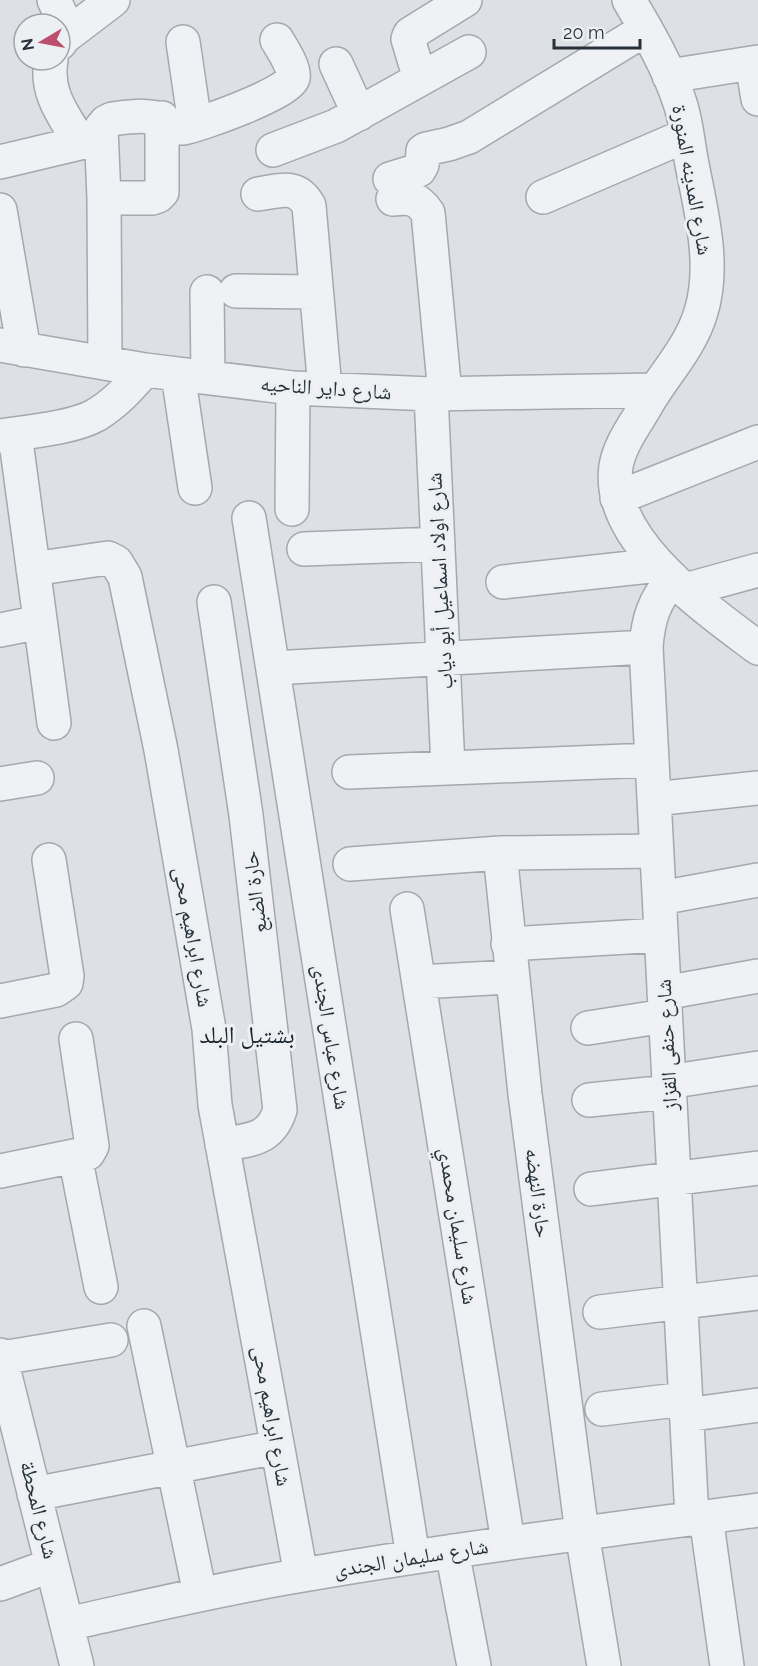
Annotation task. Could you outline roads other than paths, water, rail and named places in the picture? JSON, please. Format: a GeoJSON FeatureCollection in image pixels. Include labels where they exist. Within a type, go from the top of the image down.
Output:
{"type":"FeatureCollection","features":[{"type":"Feature","properties":{"kind":"street"},"geometry":{"type":"LineString","coordinates":[[72,35],[113,0]]}},
{"type":"Feature","properties":{"kind":"street"},"geometry":{"type":"LineString","coordinates":[[420,79],[408,39],[410,34],[465,0]]}},
{"type":"Feature","properties":{"kind":"street","name":"شارع المدينه المنورة"},"geometry":{"type":"LineString","coordinates":[[629,0],[646,29],[682,107],[704,229],[707,273],[701,312],[685,348],[655,390],[620,452],[616,467],[617,498],[628,525],[672,578],[758,648]]}},
{"type":"Feature","properties":{"kind":"street","name":"شارع اولاد اسماعيل أبو دياب"},"geometry":{"type":"LineString","coordinates":[[448,768],[438,544],[438,394],[428,213],[421,203],[392,189],[419,170],[422,165],[423,151],[426,149],[469,137],[646,29]]}},
{"type":"Feature","properties":{"kind":"street"},"geometry":{"type":"LineString","coordinates":[[0,162],[94,136],[106,122],[112,119],[162,118],[169,126],[177,128],[195,124],[264,99],[289,85],[293,80],[294,73],[277,40]]}},
{"type":"Feature","properties":{"kind":"street"},"geometry":{"type":"LineString","coordinates":[[183,42],[195,124]]}},
{"type":"Feature","properties":{"kind":"street"},"geometry":{"type":"LineString","coordinates":[[273,150],[315,135],[359,114],[469,52]]}},
{"type":"Feature","properties":{"kind":"street"},"geometry":{"type":"LineString","coordinates":[[669,76],[755,63],[758,99]]}},
{"type":"Feature","properties":{"kind":"street"},"geometry":{"type":"LineString","coordinates":[[336,64],[359,114]]}},
{"type":"Feature","properties":{"kind":"street"},"geometry":{"type":"LineString","coordinates":[[50,72],[49,76],[53,96],[94,136],[104,198],[105,363]]}},
{"type":"Feature","properties":{"kind":"street"},"geometry":{"type":"LineString","coordinates":[[104,198],[152,198],[162,192],[162,118]]}},
{"type":"Feature","properties":{"kind":"street"},"geometry":{"type":"LineString","coordinates":[[543,197],[687,135]]}},
{"type":"Feature","properties":{"kind":"street"},"geometry":{"type":"LineString","coordinates":[[258,194],[293,190],[303,196],[309,207],[316,292],[309,388],[292,509]]}},
{"type":"Feature","properties":{"kind":"street"},"geometry":{"type":"LineString","coordinates":[[0,210],[12,347]]}},
{"type":"Feature","properties":{"kind":"street"},"geometry":{"type":"LineString","coordinates":[[195,488],[193,376],[222,291],[316,292]]}},
{"type":"Feature","properties":{"kind":"street","name":"شارع داير الناحيه"},"geometry":{"type":"LineString","coordinates":[[12,347],[145,370],[309,388],[438,394],[655,390]]}},
{"type":"Feature","properties":{"kind":"street"},"geometry":{"type":"LineString","coordinates":[[54,723],[33,569],[7,435],[75,423],[94,416],[114,402],[145,370]]}},
{"type":"Feature","properties":{"kind":"street"},"geometry":{"type":"LineString","coordinates":[[617,498],[758,442]]}},
{"type":"Feature","properties":{"kind":"street","name":"شارع عباس الجندى"},"geometry":{"type":"LineString","coordinates":[[249,518],[413,1557]]}},
{"type":"Feature","properties":{"kind":"street"},"geometry":{"type":"LineString","coordinates":[[304,549],[438,544]]}},
{"type":"Feature","properties":{"kind":"street","name":"شارع ابراهيم محى"},"geometry":{"type":"LineString","coordinates":[[33,569],[108,558],[116,562],[125,577],[161,750],[207,1018],[215,1105],[301,1575]]}},
{"type":"Feature","properties":{"kind":"street"},"geometry":{"type":"LineString","coordinates":[[503,582],[672,578],[758,570]]}},
{"type":"Feature","properties":{"kind":"street","name":"شارع حنفى القزاز"},"geometry":{"type":"LineString","coordinates":[[672,578],[655,603],[648,625],[646,647],[651,760],[686,1407],[699,1518],[727,1666]]}},
{"type":"Feature","properties":{"kind":"street","name":"حارة الضبع"},"geometry":{"type":"LineString","coordinates":[[214,602],[246,815],[280,1110],[270,1130],[260,1137],[222,1145]]}},
{"type":"Feature","properties":{"kind":"street"},"geometry":{"type":"LineString","coordinates":[[0,630],[40,622]]}},
{"type":"Feature","properties":{"kind":"street"},"geometry":{"type":"LineString","coordinates":[[273,668],[646,647]]}},
{"type":"Feature","properties":{"kind":"street"},"geometry":{"type":"LineString","coordinates":[[349,772],[651,760]]}},
{"type":"Feature","properties":{"kind":"street"},"geometry":{"type":"LineString","coordinates":[[0,784],[37,778]]}},
{"type":"Feature","properties":{"kind":"street"},"geometry":{"type":"LineString","coordinates":[[654,799],[758,788]]}},
{"type":"Feature","properties":{"kind":"street"},"geometry":{"type":"LineString","coordinates":[[350,864],[500,853],[656,851]]}},
{"type":"Feature","properties":{"kind":"street","name":"حارة النهضه"},"geometry":{"type":"LineString","coordinates":[[500,853],[511,977],[582,1533],[604,1666]]}},
{"type":"Feature","properties":{"kind":"street"},"geometry":{"type":"LineString","coordinates":[[0,1001],[56,990],[66,983],[68,976],[50,860]]}},
{"type":"Feature","properties":{"kind":"street"},"geometry":{"type":"LineString","coordinates":[[660,898],[758,880]]}},
{"type":"Feature","properties":{"kind":"street","name":"شارع سليمان محمدي"},"geometry":{"type":"LineString","coordinates":[[407,909],[508,1542]]}},
{"type":"Feature","properties":{"kind":"street"},"geometry":{"type":"LineString","coordinates":[[508,944],[661,935]]}},
{"type":"Feature","properties":{"kind":"street"},"geometry":{"type":"LineString","coordinates":[[588,1028],[758,976]]}},
{"type":"Feature","properties":{"kind":"street"},"geometry":{"type":"LineString","coordinates":[[419,982],[511,977]]}},
{"type":"Feature","properties":{"kind":"street"},"geometry":{"type":"LineString","coordinates":[[0,1171],[88,1153],[92,1146],[76,1039]]}},
{"type":"Feature","properties":{"kind":"street"},"geometry":{"type":"LineString","coordinates":[[589,1100],[669,1087],[758,1068]]}},
{"type":"Feature","properties":{"kind":"street"},"geometry":{"type":"LineString","coordinates":[[75,1156],[101,1287]]}},
{"type":"Feature","properties":{"kind":"street"},"geometry":{"type":"LineString","coordinates":[[591,1189],[758,1168]]}},
{"type":"Feature","properties":{"kind":"street"},"geometry":{"type":"LineString","coordinates":[[600,1312],[758,1293]]}},
{"type":"Feature","properties":{"kind":"street"},"geometry":{"type":"LineString","coordinates":[[144,1326],[200,1594]]}},
{"type":"Feature","properties":{"kind":"street"},"geometry":{"type":"LineString","coordinates":[[0,1356],[111,1340]]}},
{"type":"Feature","properties":{"kind":"street","name":"شارع المحطة"},"geometry":{"type":"LineString","coordinates":[[0,1356],[5,1393],[34,1494],[77,1666]]}},
{"type":"Feature","properties":{"kind":"street"},"geometry":{"type":"LineString","coordinates":[[602,1409],[758,1405]]}},
{"type":"Feature","properties":{"kind":"street"},"geometry":{"type":"LineString","coordinates":[[34,1494],[277,1447]]}},
{"type":"Feature","properties":{"kind":"street","name":"شارع سليمان الجندى"},"geometry":{"type":"LineString","coordinates":[[67,1624],[200,1594],[301,1575],[508,1542],[758,1510]]}},
{"type":"Feature","properties":{"kind":"street"},"geometry":{"type":"LineString","coordinates":[[452,1551],[474,1666]]}},
{"type":"Feature","properties":{"kind":"street"},"geometry":{"type":"LineString","coordinates":[[0,1584],[52,1565]]}},
{"type":"Feature","properties":{"kind":"district","name":"بشتيل البلد"},"geometry":{"type":"Point","coordinates":[247,1035]}}]}
